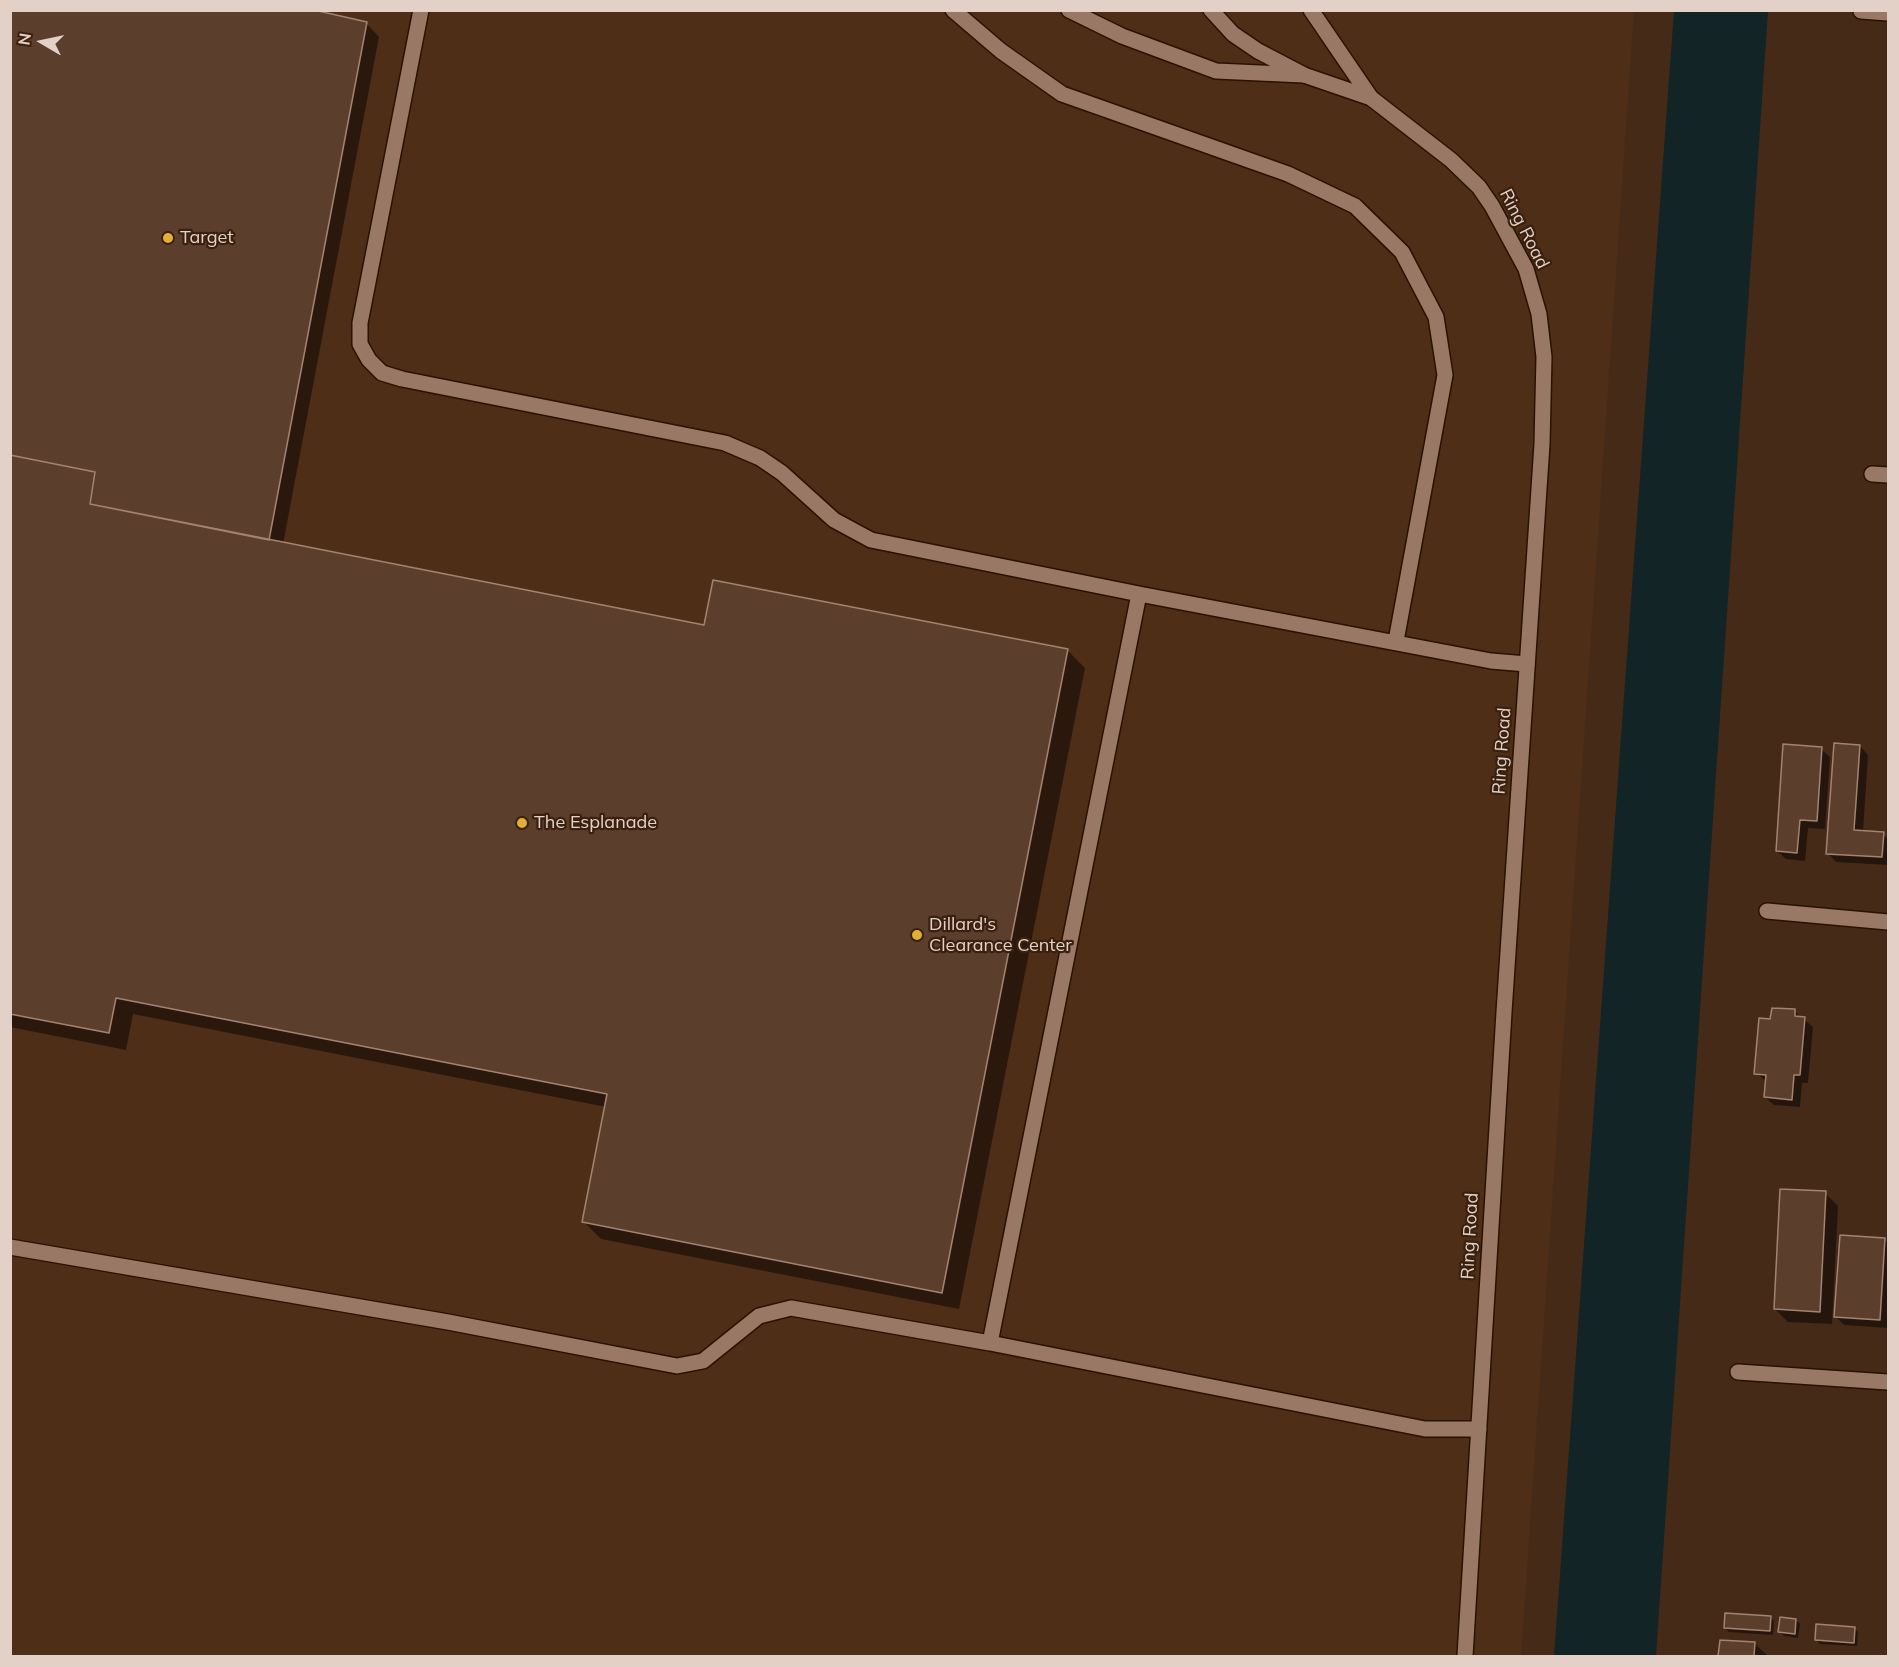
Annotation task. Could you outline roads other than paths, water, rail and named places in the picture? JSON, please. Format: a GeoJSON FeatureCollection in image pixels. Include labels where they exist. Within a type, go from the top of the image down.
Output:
{"type":"FeatureCollection","features":[{"type":"Feature","properties":{"kind":"street"},"geometry":{"type":"LineString","coordinates":[[421,10],[360,323],[360,344],[369,360],[382,373],[402,379],[726,443],[760,458],[782,473],[834,520],[871,540],[1139,594],[1491,660],[1527,664]]}},
{"type":"Feature","properties":{"kind":"street"},"geometry":{"type":"LineString","coordinates":[[953,10],[1000,51],[1062,94],[1288,174],[1354,206],[1402,252],[1436,317],[1445,375],[1396,641]]}},
{"type":"Feature","properties":{"kind":"street"},"geometry":{"type":"LineString","coordinates":[[1069,10],[1122,36],[1216,72],[1304,75]]}},
{"type":"Feature","properties":{"kind":"street","name":"Ring Road"},"geometry":{"type":"LineString","coordinates":[[1211,10],[1241,40],[1304,75],[1371,98],[1428,140],[1479,187],[1492,206],[1526,269],[1539,314],[1544,357],[1542,444],[1465,1656]]}},
{"type":"Feature","properties":{"kind":"street"},"geometry":{"type":"LineString","coordinates":[[1311,10],[1371,98]]}},
{"type":"Feature","properties":{"kind":"street"},"geometry":{"type":"LineString","coordinates":[[1861,11],[1888,13]]}},
{"type":"Feature","properties":{"kind":"street"},"geometry":{"type":"LineString","coordinates":[[1872,474],[1888,475]]}},
{"type":"Feature","properties":{"kind":"street"},"geometry":{"type":"LineString","coordinates":[[990,1343],[1139,594]]}},
{"type":"Feature","properties":{"kind":"street"},"geometry":{"type":"LineString","coordinates":[[1767,911],[1888,922]]}},
{"type":"Feature","properties":{"kind":"street"},"geometry":{"type":"LineString","coordinates":[[10,1247],[448,1322],[676,1366],[703,1361],[759,1316],[791,1308],[990,1343],[1425,1429],[1479,1429]]}},
{"type":"Feature","properties":{"kind":"street"},"geometry":{"type":"LineString","coordinates":[[1738,1372],[1888,1382]]}},
{"type":"Feature","properties":{"kind":"place","name":"Target"},"geometry":{"type":"Point","coordinates":[168,238]}},
{"type":"Feature","properties":{"kind":"place","name":"The Esplanade"},"geometry":{"type":"Point","coordinates":[522,823]}},
{"type":"Feature","properties":{"kind":"place","name":"Dillard's Clearance Center"},"geometry":{"type":"Point","coordinates":[917,935]}}]}
